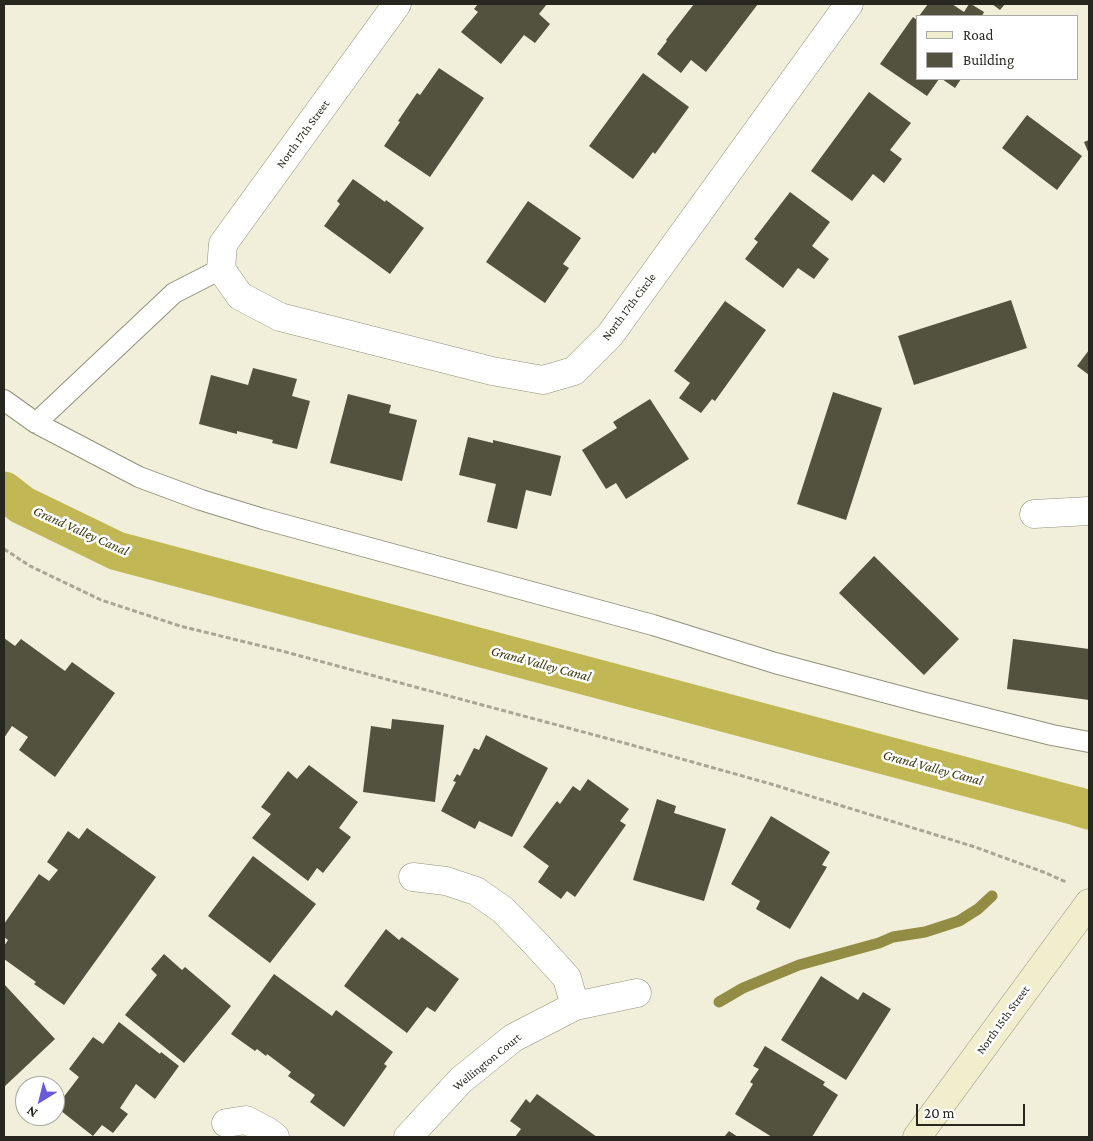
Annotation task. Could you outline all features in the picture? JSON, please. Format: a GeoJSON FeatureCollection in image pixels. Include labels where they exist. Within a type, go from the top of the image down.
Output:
{"type":"FeatureCollection","features":[{"type":"Feature","properties":{"kind":"street","name":"North 17th Street"},"geometry":{"type":"LineString","coordinates":[[221,269],[223,244],[396,4]]}},
{"type":"Feature","properties":{"kind":"street","name":"North 17th Circle"},"geometry":{"type":"LineString","coordinates":[[221,269],[240,296],[280,317],[492,371],[543,380],[574,371],[610,335],[849,4]]}},
{"type":"Feature","properties":{"kind":"street"},"geometry":{"type":"LineString","coordinates":[[1034,514],[1089,511]]}},
{"type":"Feature","properties":{"kind":"street"},"geometry":{"type":"LineString","coordinates":[[413,877],[446,881],[476,891],[503,910],[567,978],[575,1006]]}},
{"type":"Feature","properties":{"kind":"street","name":"North 15th Street"},"geometry":{"type":"LineString","coordinates":[[917,1137],[1081,894]]}},
{"type":"Feature","properties":{"kind":"street","name":"Wellington Court"},"geometry":{"type":"LineString","coordinates":[[408,1137],[461,1080],[513,1038],[575,1006],[637,993]]}},
{"type":"Feature","properties":{"kind":"street"},"geometry":{"type":"LineString","coordinates":[[226,1122],[246,1120],[275,1137]]}},
{"type":"Feature","properties":{"kind":"lane"},"geometry":{"type":"LineString","coordinates":[[36,423],[174,293],[221,269]]}},
{"type":"Feature","properties":{"kind":"lane"},"geometry":{"type":"LineString","coordinates":[[4,400],[36,423],[139,477],[201,500],[263,519],[653,625],[775,663],[952,710],[1089,742]]}},
{"type":"Feature","properties":{"kind":"path"},"geometry":{"type":"LineString","coordinates":[[4,549],[30,566],[101,600],[180,626],[410,685],[770,784],[975,847],[1046,872],[1081,894]]}},
{"type":"Feature","properties":{"kind":"building"},"geometry":{"type":"Polygon","coordinates":[[[478,4],[547,4],[539,14],[550,24],[535,43],[524,35],[501,64],[461,32],[478,12],[474,9],[478,4]]]}},
{"type":"Feature","properties":{"kind":"building"},"geometry":{"type":"Polygon","coordinates":[[[694,4],[758,4],[706,72],[691,60],[681,73],[657,54],[694,4]]]}},
{"type":"Feature","properties":{"kind":"building"},"geometry":{"type":"Polygon","coordinates":[[[928,4],[952,4],[964,12],[969,4],[971,4],[984,12],[982,15],[920,15],[928,4]]]}},
{"type":"Feature","properties":{"kind":"building"},"geometry":{"type":"Polygon","coordinates":[[[992,4],[1005,4],[1000,10],[992,4]]]}},
{"type":"Feature","properties":{"kind":"building"},"geometry":{"type":"Polygon","coordinates":[[[913,17],[916,19],[916,80],[938,80],[927,96],[880,64],[913,17]]]}},
{"type":"Feature","properties":{"kind":"building"},"geometry":{"type":"Polygon","coordinates":[[[439,68],[484,98],[430,177],[384,146],[417,93],[420,95],[439,68]]]}},
{"type":"Feature","properties":{"kind":"building"},"geometry":{"type":"Polygon","coordinates":[[[643,73],[689,107],[655,154],[653,152],[633,179],[589,146],[643,73]]]}},
{"type":"Feature","properties":{"kind":"building"},"geometry":{"type":"Polygon","coordinates":[[[943,80],[960,80],[955,88],[943,80]]]}},
{"type":"Feature","properties":{"kind":"building"},"geometry":{"type":"Polygon","coordinates":[[[869,92],[911,123],[890,150],[902,159],[884,183],[873,174],[852,201],[811,171],[869,92]]]}},
{"type":"Feature","properties":{"kind":"building"},"geometry":{"type":"Polygon","coordinates":[[[1027,115],[1082,156],[1057,190],[1002,148],[1027,115]]]}},
{"type":"Feature","properties":{"kind":"building"},"geometry":{"type":"Polygon","coordinates":[[[1089,140],[1089,154],[1084,142],[1089,140]]]}},
{"type":"Feature","properties":{"kind":"building"},"geometry":{"type":"Polygon","coordinates":[[[353,179],[424,228],[390,274],[324,226],[340,204],[337,201],[353,179]]]}},
{"type":"Feature","properties":{"kind":"building"},"geometry":{"type":"Polygon","coordinates":[[[790,192],[830,222],[812,246],[829,259],[814,279],[798,268],[783,288],[745,259],[758,242],[754,239],[790,192]]]}},
{"type":"Feature","properties":{"kind":"building"},"geometry":{"type":"Polygon","coordinates":[[[528,201],[581,238],[563,264],[569,268],[545,303],[486,262],[528,201]]]}},
{"type":"Feature","properties":{"kind":"building"},"geometry":{"type":"Polygon","coordinates":[[[1011,300],[1027,348],[914,385],[898,336],[1011,300]]]}},
{"type":"Feature","properties":{"kind":"building"},"geometry":{"type":"Polygon","coordinates":[[[725,301],[766,330],[715,401],[712,399],[701,413],[679,398],[690,383],[674,371],[725,301]]]}},
{"type":"Feature","properties":{"kind":"building"},"geometry":{"type":"Polygon","coordinates":[[[1089,350],[1089,375],[1077,366],[1089,350]]]}},
{"type":"Feature","properties":{"kind":"building"},"geometry":{"type":"Polygon","coordinates":[[[253,368],[297,379],[292,396],[310,401],[297,449],[272,443],[273,440],[237,431],[237,434],[199,424],[211,375],[248,385],[253,368]]]}},
{"type":"Feature","properties":{"kind":"building"},"geometry":{"type":"Polygon","coordinates":[[[833,392],[882,408],[846,520],[797,504],[833,392]]]}},
{"type":"Feature","properties":{"kind":"building"},"geometry":{"type":"Polygon","coordinates":[[[348,394],[391,405],[389,413],[417,420],[402,481],[330,463],[348,394]]]}},
{"type":"Feature","properties":{"kind":"building"},"geometry":{"type":"Polygon","coordinates":[[[650,399],[689,459],[626,499],[616,483],[606,489],[582,450],[617,428],[613,422],[650,399]]]}},
{"type":"Feature","properties":{"kind":"building"},"geometry":{"type":"Polygon","coordinates":[[[468,437],[493,443],[493,440],[561,456],[551,496],[526,490],[517,529],[487,522],[496,484],[459,475],[468,437]]]}},
{"type":"Feature","properties":{"kind":"building"},"geometry":{"type":"Polygon","coordinates":[[[874,556],[959,639],[924,675],[839,593],[874,556]]]}},
{"type":"Feature","properties":{"kind":"building"},"geometry":{"type":"Polygon","coordinates":[[[4,638],[15,646],[21,639],[65,671],[72,662],[115,693],[55,777],[19,750],[28,737],[12,726],[4,738],[4,638]]]}},
{"type":"Feature","properties":{"kind":"building"},"geometry":{"type":"Polygon","coordinates":[[[1013,639],[1089,649],[1089,700],[1007,689],[1013,639]]]}},
{"type":"Feature","properties":{"kind":"building"},"geometry":{"type":"Polygon","coordinates":[[[392,719],[444,725],[435,802],[363,792],[371,726],[391,729],[392,719]]]}},
{"type":"Feature","properties":{"kind":"building"},"geometry":{"type":"Polygon","coordinates":[[[486,735],[548,768],[512,837],[479,821],[475,829],[441,811],[456,782],[453,781],[457,774],[460,776],[474,748],[479,750],[486,735]]]}},
{"type":"Feature","properties":{"kind":"building"},"geometry":{"type":"Polygon","coordinates":[[[309,765],[358,802],[339,828],[351,837],[323,873],[317,868],[308,881],[252,838],[271,814],[261,807],[288,771],[297,779],[309,765]]]}},
{"type":"Feature","properties":{"kind":"building"},"geometry":{"type":"Polygon","coordinates":[[[588,779],[629,809],[620,821],[626,825],[575,897],[567,891],[561,899],[538,882],[549,866],[523,847],[557,801],[560,804],[573,786],[580,791],[588,779]]]}},
{"type":"Feature","properties":{"kind":"building"},"geometry":{"type":"Polygon","coordinates":[[[657,799],[676,806],[674,813],[726,829],[704,901],[633,880],[657,799]]]}},
{"type":"Feature","properties":{"kind":"building"},"geometry":{"type":"Polygon","coordinates":[[[771,816],[830,852],[822,865],[827,867],[790,929],[756,909],[760,901],[731,884],[771,816]]]}},
{"type":"Feature","properties":{"kind":"building"},"geometry":{"type":"Polygon","coordinates":[[[87,828],[156,877],[64,1005],[34,984],[36,982],[4,959],[4,946],[8,940],[4,937],[4,924],[39,874],[49,881],[58,870],[47,862],[68,831],[79,839],[87,828]]]}},
{"type":"Feature","properties":{"kind":"building"},"geometry":{"type":"Polygon","coordinates":[[[253,856],[316,904],[270,963],[208,916],[253,856]]]}},
{"type":"Feature","properties":{"kind":"building"},"geometry":{"type":"Polygon","coordinates":[[[386,929],[399,940],[402,937],[459,979],[435,1012],[427,1007],[407,1033],[344,986],[386,929]]]}},
{"type":"Feature","properties":{"kind":"building"},"geometry":{"type":"Polygon","coordinates":[[[164,954],[182,970],[185,967],[231,1006],[184,1063],[125,1015],[157,975],[151,969],[164,954]]]}},
{"type":"Feature","properties":{"kind":"building"},"geometry":{"type":"Polygon","coordinates":[[[274,974],[332,1016],[336,1010],[393,1052],[384,1064],[387,1066],[344,1127],[310,1102],[315,1095],[288,1076],[291,1072],[267,1054],[266,1056],[257,1049],[255,1051],[231,1034],[274,974]]]}},
{"type":"Feature","properties":{"kind":"building"},"geometry":{"type":"Polygon","coordinates":[[[821,976],[858,1000],[863,992],[891,1009],[846,1080],[781,1040],[821,976]]]}},
{"type":"Feature","properties":{"kind":"building"},"geometry":{"type":"Polygon","coordinates":[[[4,984],[55,1039],[4,1087],[4,984]]]}},
{"type":"Feature","properties":{"kind":"building"},"geometry":{"type":"Polygon","coordinates":[[[119,1022],[160,1054],[161,1052],[179,1066],[155,1099],[136,1084],[120,1108],[128,1114],[113,1133],[102,1125],[93,1136],[65,1114],[65,1095],[79,1077],[69,1069],[93,1037],[103,1044],[119,1022]]]}},
{"type":"Feature","properties":{"kind":"building"},"geometry":{"type":"Polygon","coordinates":[[[765,1046],[825,1082],[823,1085],[838,1095],[812,1137],[772,1137],[735,1114],[753,1084],[750,1082],[759,1069],[753,1066],[765,1046]]]}},
{"type":"Feature","properties":{"kind":"building"},"geometry":{"type":"Polygon","coordinates":[[[537,1094],[597,1137],[515,1137],[521,1129],[510,1121],[526,1099],[530,1103],[537,1094]]]}},
{"type":"Feature","properties":{"kind":"building"},"geometry":{"type":"Polygon","coordinates":[[[729,1131],[738,1137],[724,1137],[729,1131]]]}},
{"type":"Feature","properties":{"kind":"waterway","name":"Grand Valley Canal"},"geometry":{"type":"LineString","coordinates":[[4,491],[22,505],[117,551],[1089,810]]}},
{"type":"Feature","properties":{"kind":"waterway"},"geometry":{"type":"LineString","coordinates":[[719,1002],[743,988],[799,965],[879,943],[893,937],[925,932],[959,921],[978,909],[992,896]]}}]}
